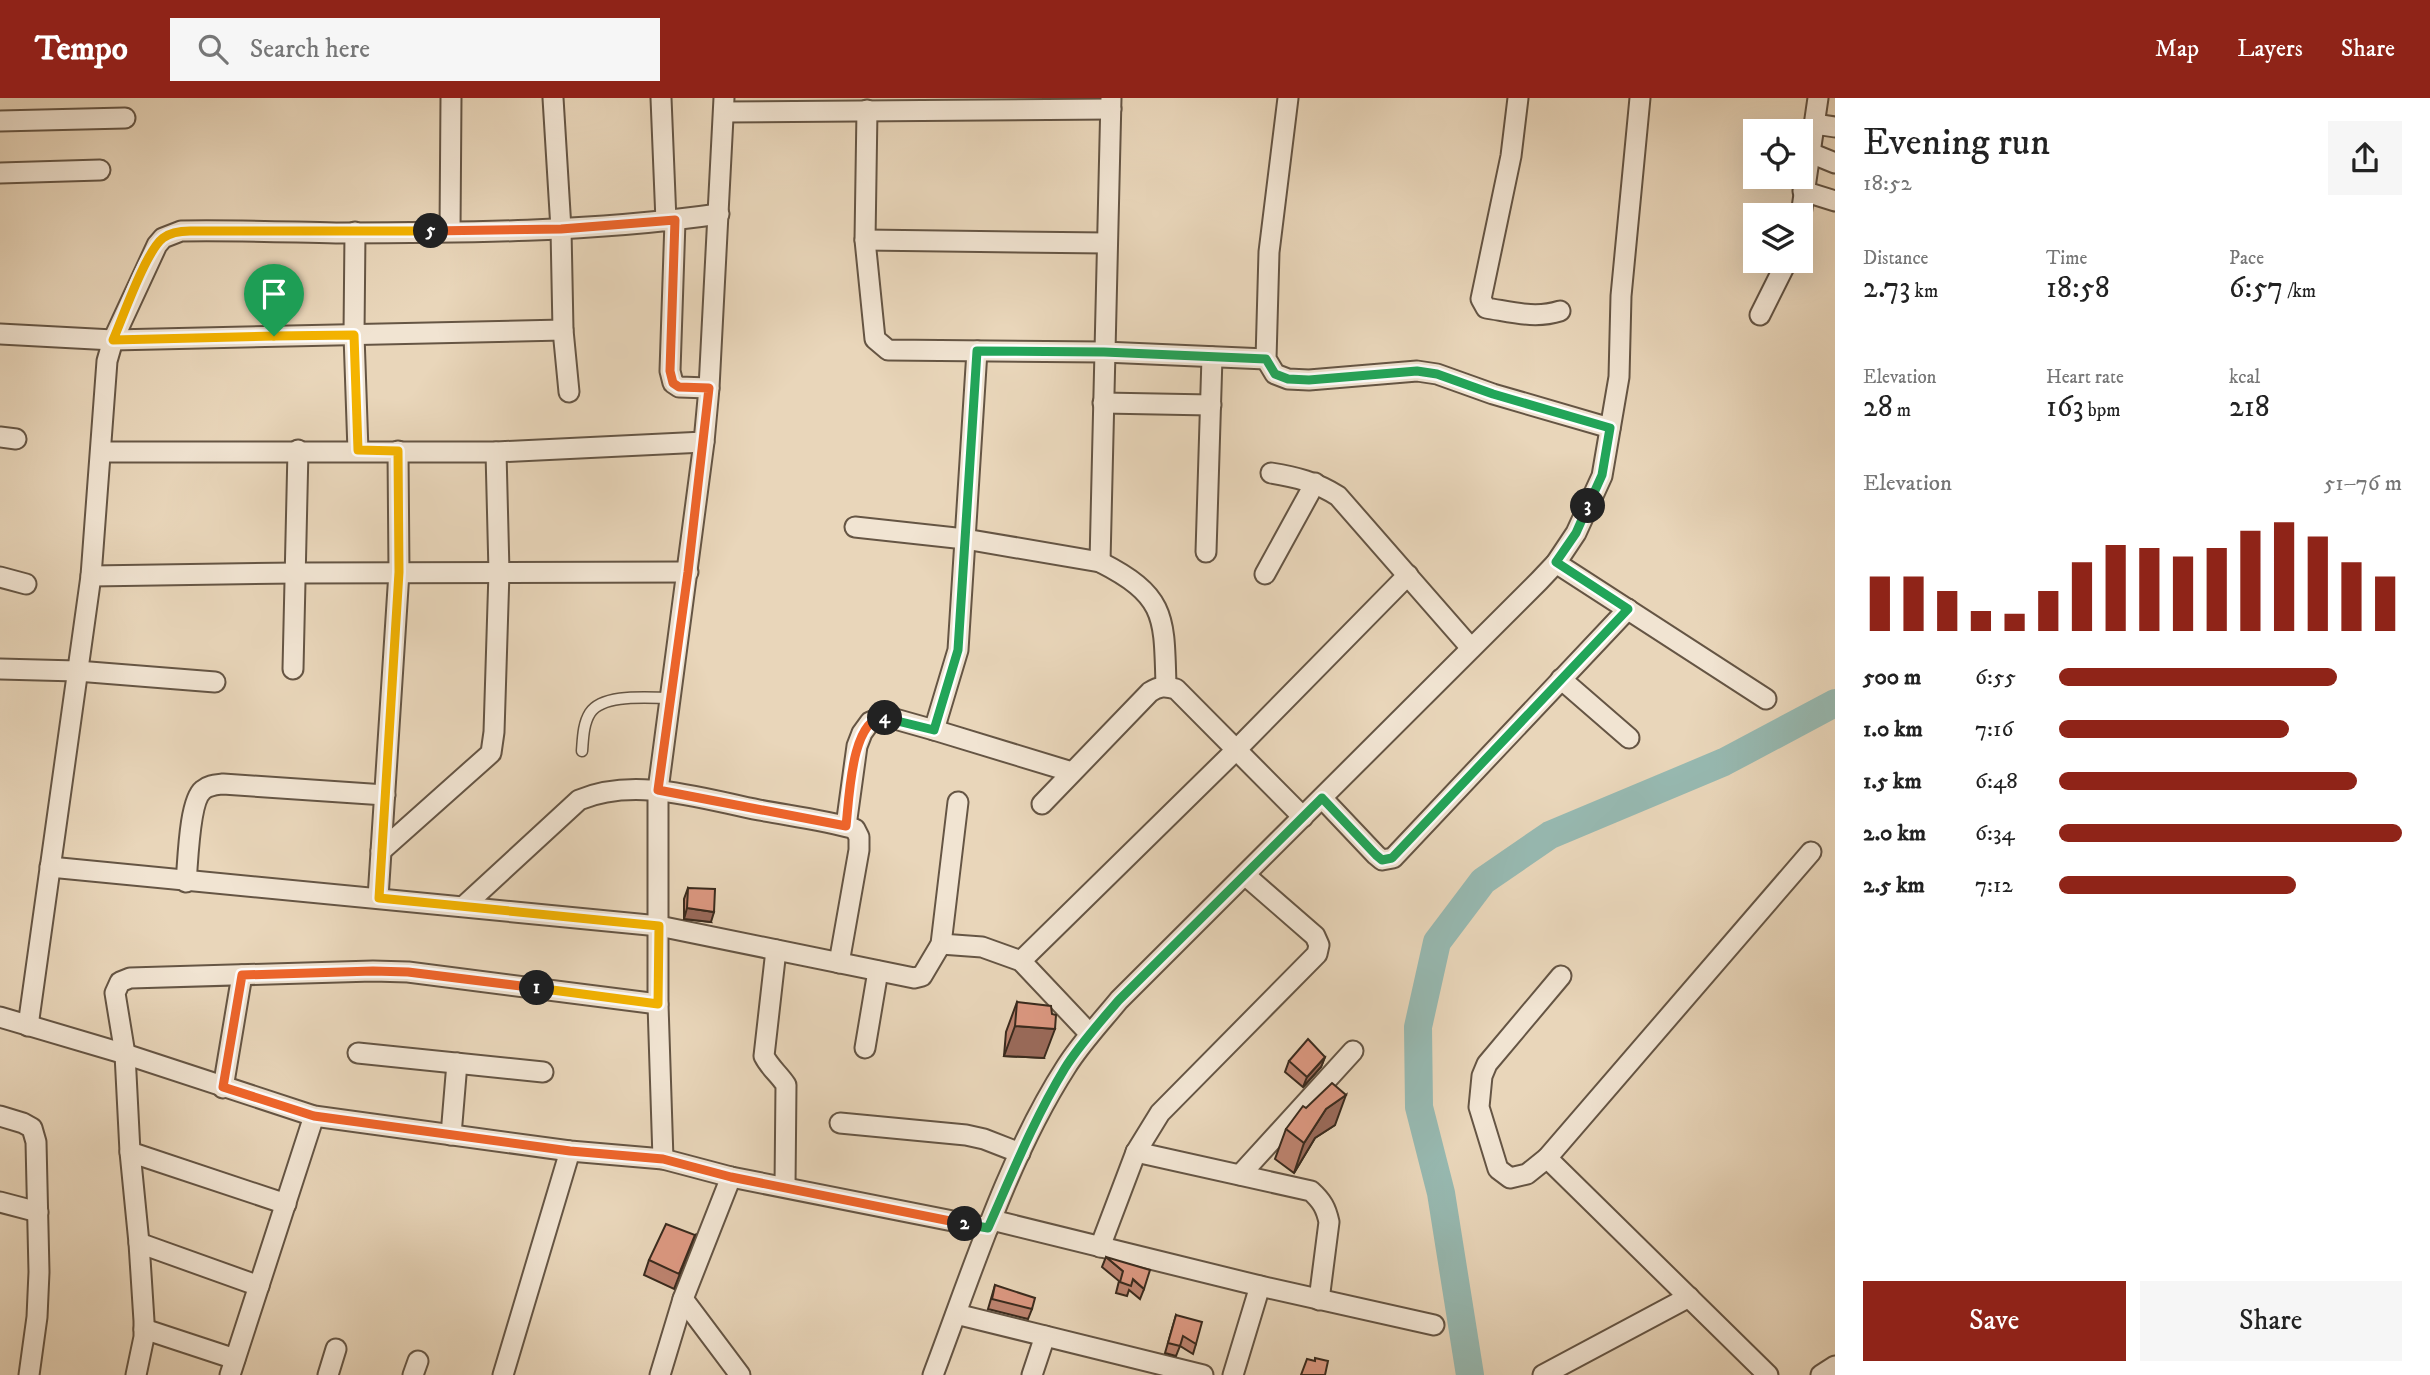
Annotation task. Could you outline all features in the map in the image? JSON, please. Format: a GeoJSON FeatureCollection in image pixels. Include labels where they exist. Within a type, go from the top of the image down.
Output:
{"type":"FeatureCollection","features":[{"type":"Feature","properties":{"kind":"street"},"geometry":{"type":"LineString","coordinates":[[450,231],[451,98]]}},
{"type":"Feature","properties":{"kind":"street"},"geometry":{"type":"LineString","coordinates":[[553,98],[561,229],[563,330],[569,392]]}},
{"type":"Feature","properties":{"kind":"street"},"geometry":{"type":"LineString","coordinates":[[661,98],[670,221],[670,371],[673,383],[679,387],[709,388]]}},
{"type":"Feature","properties":{"kind":"street"},"geometry":{"type":"LineString","coordinates":[[1287,98],[1269,252],[1266,359],[1275,374],[1288,379],[1309,380],[1417,371],[1437,374],[1493,394],[1610,428]]}},
{"type":"Feature","properties":{"kind":"street"},"geometry":{"type":"LineString","coordinates":[[1518,98],[1511,156],[1481,299],[1486,308],[1534,316],[1546,316],[1560,311]]}},
{"type":"Feature","properties":{"kind":"street"},"geometry":{"type":"LineString","coordinates":[[933,1375],[1020,1153],[1066,1066],[1090,1034],[1119,1000],[1556,562],[1576,533],[1602,475],[1619,377],[1620,296],[1640,98]]}},
{"type":"Feature","properties":{"kind":"street"},"geometry":{"type":"LineString","coordinates":[[1813,132],[1818,98]]}},
{"type":"Feature","properties":{"kind":"street"},"geometry":{"type":"LineString","coordinates":[[663,1159],[658,1004],[658,790],[704,442],[724,105],[867,110],[1111,104],[1100,562]]}},
{"type":"Feature","properties":{"kind":"street"},"geometry":{"type":"LineString","coordinates":[[867,110],[865,240],[875,339],[888,350],[1104,352],[1266,359]]}},
{"type":"Feature","properties":{"kind":"street"},"geometry":{"type":"LineString","coordinates":[[0,121],[125,118]]}},
{"type":"Feature","properties":{"kind":"street"},"geometry":{"type":"LineString","coordinates":[[1815,124],[1835,127]]}},
{"type":"Feature","properties":{"kind":"street"},"geometry":{"type":"LineString","coordinates":[[1813,154],[1835,163]]}},
{"type":"Feature","properties":{"kind":"street"},"geometry":{"type":"LineString","coordinates":[[0,173],[100,170]]}},
{"type":"Feature","properties":{"kind":"street"},"geometry":{"type":"LineString","coordinates":[[1802,203],[1803,191],[1835,201]]}},
{"type":"Feature","properties":{"kind":"street"},"geometry":{"type":"LineString","coordinates":[[28,1026],[91,576],[107,361],[113,340],[150,256],[163,238],[190,231],[561,229],[670,221],[719,214]]}},
{"type":"Feature","properties":{"kind":"street"},"geometry":{"type":"LineString","coordinates":[[355,232],[354,335],[358,450]]}},
{"type":"Feature","properties":{"kind":"street"},"geometry":{"type":"LineString","coordinates":[[865,240],[1106,243]]}},
{"type":"Feature","properties":{"kind":"street"},"geometry":{"type":"LineString","coordinates":[[1760,315],[1781,273]]}},
{"type":"Feature","properties":{"kind":"street"},"geometry":{"type":"LineString","coordinates":[[0,334],[113,340],[563,330]]}},
{"type":"Feature","properties":{"kind":"street"},"geometry":{"type":"LineString","coordinates":[[934,730],[958,650],[977,351]]}},
{"type":"Feature","properties":{"kind":"street"},"geometry":{"type":"LineString","coordinates":[[1206,552],[1212,356]]}},
{"type":"Feature","properties":{"kind":"street"},"geometry":{"type":"LineString","coordinates":[[1103,403],[1211,405]]}},
{"type":"Feature","properties":{"kind":"street"},"geometry":{"type":"LineString","coordinates":[[101,452],[496,452],[704,442]]}},
{"type":"Feature","properties":{"kind":"street"},"geometry":{"type":"LineString","coordinates":[[293,669],[298,450]]}},
{"type":"Feature","properties":{"kind":"street"},"geometry":{"type":"LineString","coordinates":[[379,898],[399,572],[398,451]]}},
{"type":"Feature","properties":{"kind":"street"},"geometry":{"type":"LineString","coordinates":[[381,851],[491,753],[499,572],[496,452]]}},
{"type":"Feature","properties":{"kind":"street"},"geometry":{"type":"LineString","coordinates":[[1271,473],[1315,483],[1338,496],[1471,648]]}},
{"type":"Feature","properties":{"kind":"street"},"geometry":{"type":"LineString","coordinates":[[1265,574],[1315,483]]}},
{"type":"Feature","properties":{"kind":"street"},"geometry":{"type":"LineString","coordinates":[[855,527],[965,539],[1100,562],[1142,587],[1153,602],[1162,622],[1166,686]]}},
{"type":"Feature","properties":{"kind":"street"},"geometry":{"type":"LineString","coordinates":[[1556,562],[1766,699]]}},
{"type":"Feature","properties":{"kind":"street"},"geometry":{"type":"LineString","coordinates":[[91,576],[688,572]]}},
{"type":"Feature","properties":{"kind":"street"},"geometry":{"type":"LineString","coordinates":[[1021,961],[1236,750],[1408,575]]}},
{"type":"Feature","properties":{"kind":"street"},"geometry":{"type":"LineString","coordinates":[[0,578],[26,584]]}},
{"type":"Feature","properties":{"kind":"street"},"geometry":{"type":"LineString","coordinates":[[1322,798],[1376,855],[1382,860],[1392,858],[1628,609]]}},
{"type":"Feature","properties":{"kind":"street"},"geometry":{"type":"LineString","coordinates":[[0,669],[77,671],[215,681]]}},
{"type":"Feature","properties":{"kind":"street"},"geometry":{"type":"LineString","coordinates":[[1561,680],[1629,738]]}},
{"type":"Feature","properties":{"kind":"street"},"geometry":{"type":"LineString","coordinates":[[1042,804],[1150,692],[1166,686],[1176,689],[1303,817]]}},
{"type":"Feature","properties":{"kind":"street"},"geometry":{"type":"LineString","coordinates":[[846,826],[862,733],[870,722],[880,718],[895,719],[1072,772]]}},
{"type":"Feature","properties":{"kind":"street"},"geometry":{"type":"LineString","coordinates":[[186,881],[195,804],[200,792],[212,785],[385,794]]}},
{"type":"Feature","properties":{"kind":"street"},"geometry":{"type":"LineString","coordinates":[[464,906],[579,800],[594,793],[658,790],[855,829],[859,837],[859,849],[839,963]]}},
{"type":"Feature","properties":{"kind":"street"},"geometry":{"type":"LineString","coordinates":[[50,867],[659,926],[914,978],[922,976],[941,944],[958,802]]}},
{"type":"Feature","properties":{"kind":"street"},"geometry":{"type":"LineString","coordinates":[[1561,976],[1487,1064],[1479,1091],[1479,1107],[1498,1168],[1510,1178],[1527,1174],[1547,1158],[1811,852]]}},
{"type":"Feature","properties":{"kind":"street"},"geometry":{"type":"LineString","coordinates":[[1100,1247],[1136,1152],[1160,1113],[1317,954],[1319,945],[1315,936],[1245,875]]}},
{"type":"Feature","properties":{"kind":"street"},"geometry":{"type":"LineString","coordinates":[[941,944],[982,947],[1021,961],[1090,1034]]}},
{"type":"Feature","properties":{"kind":"street"},"geometry":{"type":"LineString","coordinates":[[776,950],[764,1056],[786,1085],[785,1186]]}},
{"type":"Feature","properties":{"kind":"street"},"geometry":{"type":"LineString","coordinates":[[865,1048],[878,971]]}},
{"type":"Feature","properties":{"kind":"street"},"geometry":{"type":"LineString","coordinates":[[136,1375],[144,1329],[125,1054],[115,993],[120,982],[130,978],[408,972],[658,1004]]}},
{"type":"Feature","properties":{"kind":"street"},"geometry":{"type":"LineString","coordinates":[[223,1087],[242,975]]}},
{"type":"Feature","properties":{"kind":"street"},"geometry":{"type":"LineString","coordinates":[[0,1017],[125,1054],[314,1116],[570,1151],[663,1159],[731,1177],[1100,1247],[1434,1325]]}},
{"type":"Feature","properties":{"kind":"street"},"geometry":{"type":"LineString","coordinates":[[1240,1175],[1353,1051]]}},
{"type":"Feature","properties":{"kind":"street"},"geometry":{"type":"LineString","coordinates":[[358,1053],[543,1072]]}},
{"type":"Feature","properties":{"kind":"street"},"geometry":{"type":"LineString","coordinates":[[451,1135],[457,1063]]}},
{"type":"Feature","properties":{"kind":"street"},"geometry":{"type":"LineString","coordinates":[[0,1116],[32,1128],[36,1143],[39,1272],[37,1317],[29,1375]]}},
{"type":"Feature","properties":{"kind":"street"},"geometry":{"type":"LineString","coordinates":[[144,1329],[232,1367],[314,1116]]}},
{"type":"Feature","properties":{"kind":"street"},"geometry":{"type":"LineString","coordinates":[[840,1123],[966,1135],[1020,1153]]}},
{"type":"Feature","properties":{"kind":"street"},"geometry":{"type":"LineString","coordinates":[[503,1375],[570,1151]]}},
{"type":"Feature","properties":{"kind":"street"},"geometry":{"type":"LineString","coordinates":[[130,1152],[286,1204]]}},
{"type":"Feature","properties":{"kind":"street"},"geometry":{"type":"LineString","coordinates":[[1136,1152],[1311,1191],[1321,1199],[1328,1222],[1319,1300]]}},
{"type":"Feature","properties":{"kind":"street"},"geometry":{"type":"LineString","coordinates":[[1547,1158],[1768,1375]]}},
{"type":"Feature","properties":{"kind":"street"},"geometry":{"type":"LineString","coordinates":[[660,1375],[683,1299],[731,1177]]}},
{"type":"Feature","properties":{"kind":"street"},"geometry":{"type":"LineString","coordinates":[[0,1202],[38,1212]]}},
{"type":"Feature","properties":{"kind":"street"},"geometry":{"type":"LineString","coordinates":[[139,1243],[259,1286]]}},
{"type":"Feature","properties":{"kind":"street"},"geometry":{"type":"LineString","coordinates":[[1233,1375],[1260,1286]]}},
{"type":"Feature","properties":{"kind":"street"},"geometry":{"type":"LineString","coordinates":[[1543,1375],[1689,1297]]}},
{"type":"Feature","properties":{"kind":"street"},"geometry":{"type":"LineString","coordinates":[[683,1299],[740,1375]]}},
{"type":"Feature","properties":{"kind":"street"},"geometry":{"type":"LineString","coordinates":[[956,1314],[1203,1375]]}},
{"type":"Feature","properties":{"kind":"street"},"geometry":{"type":"LineString","coordinates":[[1032,1375],[1045,1336]]}},
{"type":"Feature","properties":{"kind":"street"},"geometry":{"type":"LineString","coordinates":[[328,1375],[337,1349]]}},
{"type":"Feature","properties":{"kind":"street"},"geometry":{"type":"LineString","coordinates":[[1821,1375],[1835,1366]]}},
{"type":"Feature","properties":{"kind":"lane"},"geometry":{"type":"LineString","coordinates":[[582,751],[584,726],[591,711],[604,701],[670,698]]}},
{"type":"Feature","properties":{"kind":"building"},"geometry":{"type":"Polygon","coordinates":[[[688,888],[715,889],[714,912],[687,908],[688,888]]]}},
{"type":"Feature","properties":{"kind":"building"},"geometry":{"type":"Polygon","coordinates":[[[1017,1002],[1051,1006],[1052,1014],[1056,1015],[1055,1029],[1015,1026],[1017,1002]]]}},
{"type":"Feature","properties":{"kind":"building"},"geometry":{"type":"Polygon","coordinates":[[[1308,1039],[1325,1057],[1307,1077],[1289,1061],[1308,1039]]]}},
{"type":"Feature","properties":{"kind":"building"},"geometry":{"type":"Polygon","coordinates":[[[1332,1083],[1346,1095],[1326,1109],[1304,1143],[1286,1129],[1303,1106],[1306,1108],[1332,1083]]]}},
{"type":"Feature","properties":{"kind":"building"},"geometry":{"type":"Polygon","coordinates":[[[666,1224],[695,1235],[679,1274],[649,1260],[666,1224]]]}},
{"type":"Feature","properties":{"kind":"building"},"geometry":{"type":"Polygon","coordinates":[[[1106,1257],[1150,1270],[1144,1289],[1133,1279],[1131,1286],[1120,1282],[1123,1271],[1106,1257]]]}},
{"type":"Feature","properties":{"kind":"building"},"geometry":{"type":"Polygon","coordinates":[[[995,1285],[1035,1298],[1032,1309],[992,1299],[995,1285]]]}},
{"type":"Feature","properties":{"kind":"building"},"geometry":{"type":"Polygon","coordinates":[[[1176,1315],[1202,1322],[1196,1344],[1183,1336],[1180,1346],[1168,1343],[1176,1315]]]}},
{"type":"Feature","properties":{"kind":"building"},"geometry":{"type":"Polygon","coordinates":[[[1315,1358],[1328,1361],[1325,1375],[1301,1375],[1307,1359],[1315,1361],[1315,1358]]]}},
{"type":"Feature","properties":{"kind":"waterway"},"geometry":{"type":"LineString","coordinates":[[1470,1375],[1441,1193],[1419,1107],[1418,1027],[1437,942],[1483,881],[1550,835],[1724,762],[1835,703]]}},
{"type":"Feature","properties":{"kind":"route"},"geometry":{"type":"LineString","coordinates":[[675,220],[670,371],[673,383],[679,387],[709,388],[688,572],[658,790],[846,826],[858,746],[862,733],[870,722],[880,718],[895,719],[934,730],[958,650],[977,351],[1104,352],[1266,359],[1275,374],[1288,379],[1309,380],[1417,371],[1437,374],[1537,408],[1610,428],[1602,475],[1576,533],[1556,562],[1628,609],[1392,858],[1382,860],[1376,855],[1322,798],[1119,1000],[1090,1034],[1066,1066],[1033,1125],[988,1228],[731,1177],[663,1159],[570,1151],[314,1116],[223,1087],[242,975],[408,972],[658,1004],[659,926],[379,898],[399,572],[398,451],[358,450],[354,335],[274,336],[113,340],[150,256],[163,238],[181,231],[340,233],[561,229],[675,220]]}}]}
